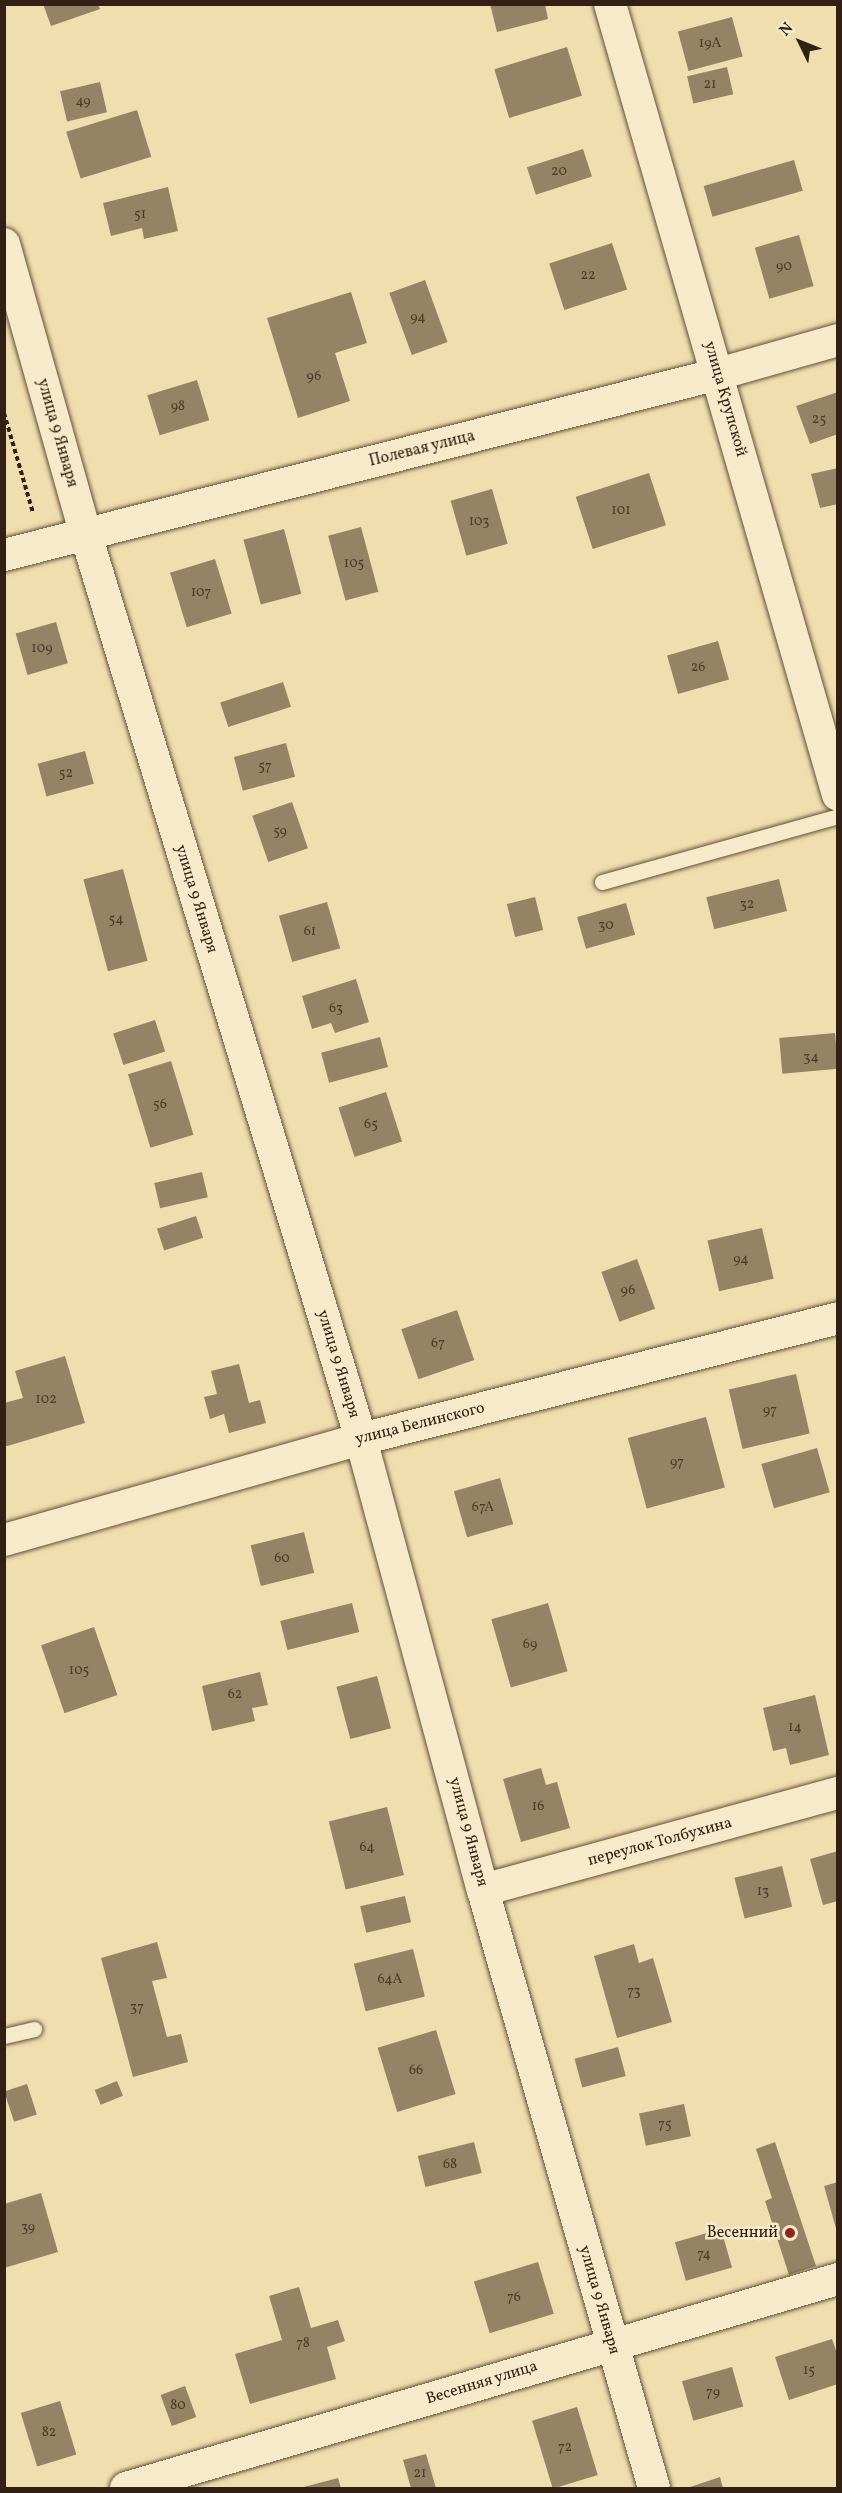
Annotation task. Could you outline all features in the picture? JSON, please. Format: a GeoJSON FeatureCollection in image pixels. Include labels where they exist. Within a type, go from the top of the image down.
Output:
{"type":"FeatureCollection","features":[{"type":"Feature","properties":{"kind":"street","name":"улица Крупской"},"geometry":{"type":"LineString","coordinates":[[610,4],[837,795]]}},
{"type":"Feature","properties":{"kind":"street","name":"улица 9 Января"},"geometry":{"type":"LineString","coordinates":[[4,244],[86,535],[361,1439],[483,1890],[654,2488]]}},
{"type":"Feature","properties":{"kind":"street","name":"Полевая улица"},"geometry":{"type":"LineString","coordinates":[[4,555],[718,374],[837,339]]}},
{"type":"Feature","properties":{"kind":"street","name":"улица Белинского"},"geometry":{"type":"LineString","coordinates":[[4,1539],[361,1439],[837,1318]]}},
{"type":"Feature","properties":{"kind":"street","name":"переулок Толбухина"},"geometry":{"type":"LineString","coordinates":[[483,1890],[837,1793]]}},
{"type":"Feature","properties":{"kind":"street","name":"Весенняя улица"},"geometry":{"type":"LineString","coordinates":[[126,2488],[837,2278]]}},
{"type":"Feature","properties":{"kind":"lane"},"geometry":{"type":"LineString","coordinates":[[602,882],[837,816]]}},
{"type":"Feature","properties":{"kind":"lane"},"geometry":{"type":"LineString","coordinates":[[4,2036],[34,2029]]}},
{"type":"Feature","properties":{"kind":"path"},"geometry":{"type":"LineString","coordinates":[[4,413],[33,514],[24,516]]}},
{"type":"Feature","properties":{"kind":"building"},"geometry":{"type":"Polygon","coordinates":[[[43,4],[98,4],[100,9],[51,26],[43,4]]]}},
{"type":"Feature","properties":{"kind":"building"},"geometry":{"type":"Polygon","coordinates":[[[490,4],[545,4],[548,19],[497,32],[490,4]]]}},
{"type":"Feature","properties":{"kind":"building"},"geometry":{"type":"Polygon","coordinates":[[[732,17],[743,57],[689,71],[678,31],[732,17]]]}},
{"type":"Feature","properties":{"kind":"building"},"geometry":{"type":"Polygon","coordinates":[[[567,47],[582,96],[509,118],[494,69],[567,47]]]}},
{"type":"Feature","properties":{"kind":"building"},"geometry":{"type":"Polygon","coordinates":[[[727,67],[733,94],[693,104],[687,76],[727,67]]]}},
{"type":"Feature","properties":{"kind":"building"},"geometry":{"type":"Polygon","coordinates":[[[100,82],[107,112],[67,121],[60,91],[100,82]]]}},
{"type":"Feature","properties":{"kind":"building"},"geometry":{"type":"Polygon","coordinates":[[[137,110],[151,157],[81,178],[66,132],[137,110]]]}},
{"type":"Feature","properties":{"kind":"building"},"geometry":{"type":"Polygon","coordinates":[[[583,149],[592,177],[536,195],[527,167],[583,149]]]}},
{"type":"Feature","properties":{"kind":"building"},"geometry":{"type":"Polygon","coordinates":[[[794,160],[803,191],[712,217],[704,186],[794,160]]]}},
{"type":"Feature","properties":{"kind":"building"},"geometry":{"type":"Polygon","coordinates":[[[168,187],[178,231],[144,239],[142,228],[111,236],[103,203],[168,187]]]}},
{"type":"Feature","properties":{"kind":"building"},"geometry":{"type":"Polygon","coordinates":[[[799,235],[814,286],[769,299],[755,248],[799,235]]]}},
{"type":"Feature","properties":{"kind":"building"},"geometry":{"type":"Polygon","coordinates":[[[612,243],[627,290],[564,310],[549,263],[612,243]]]}},
{"type":"Feature","properties":{"kind":"building"},"geometry":{"type":"Polygon","coordinates":[[[425,280],[448,342],[412,355],[389,293],[425,280]]]}},
{"type":"Feature","properties":{"kind":"building"},"geometry":{"type":"Polygon","coordinates":[[[351,292],[367,343],[335,353],[350,401],[298,418],[267,318],[351,292]]]}},
{"type":"Feature","properties":{"kind":"building"},"geometry":{"type":"Polygon","coordinates":[[[197,380],[209,420],[160,435],[147,395],[197,380]]]}},
{"type":"Feature","properties":{"kind":"building"},"geometry":{"type":"Polygon","coordinates":[[[838,392],[838,434],[810,444],[796,406],[838,392]]]}},
{"type":"Feature","properties":{"kind":"building"},"geometry":{"type":"Polygon","coordinates":[[[838,468],[838,504],[820,508],[811,474],[838,468]]]}},
{"type":"Feature","properties":{"kind":"building"},"geometry":{"type":"Polygon","coordinates":[[[649,473],[666,525],[593,549],[576,497],[649,473]]]}},
{"type":"Feature","properties":{"kind":"building"},"geometry":{"type":"Polygon","coordinates":[[[492,489],[508,544],[466,556],[451,501],[492,489]]]}},
{"type":"Feature","properties":{"kind":"building"},"geometry":{"type":"Polygon","coordinates":[[[361,527],[378,592],[345,601],[328,536],[361,527]]]}},
{"type":"Feature","properties":{"kind":"building"},"geometry":{"type":"Polygon","coordinates":[[[284,529],[301,594],[261,605],[243,540],[284,529]]]}},
{"type":"Feature","properties":{"kind":"building"},"geometry":{"type":"Polygon","coordinates":[[[215,559],[232,614],[187,627],[170,573],[215,559]]]}},
{"type":"Feature","properties":{"kind":"building"},"geometry":{"type":"Polygon","coordinates":[[[56,622],[68,663],[27,675],[16,634],[56,622]]]}},
{"type":"Feature","properties":{"kind":"building"},"geometry":{"type":"Polygon","coordinates":[[[718,641],[729,679],[678,694],[667,656],[718,641]]]}},
{"type":"Feature","properties":{"kind":"building"},"geometry":{"type":"Polygon","coordinates":[[[283,682],[291,707],[228,727],[220,702],[283,682]]]}},
{"type":"Feature","properties":{"kind":"building"},"geometry":{"type":"Polygon","coordinates":[[[286,743],[295,777],[243,791],[234,757],[286,743]]]}},
{"type":"Feature","properties":{"kind":"building"},"geometry":{"type":"Polygon","coordinates":[[[85,751],[94,784],[46,797],[38,764],[85,751]]]}},
{"type":"Feature","properties":{"kind":"building"},"geometry":{"type":"Polygon","coordinates":[[[292,802],[308,848],[268,862],[252,816],[292,802]]]}},
{"type":"Feature","properties":{"kind":"building"},"geometry":{"type":"Polygon","coordinates":[[[123,869],[148,961],[108,971],[83,880],[123,869]]]}},
{"type":"Feature","properties":{"kind":"building"},"geometry":{"type":"Polygon","coordinates":[[[779,879],[787,911],[714,929],[706,897],[779,879]]]}},
{"type":"Feature","properties":{"kind":"building"},"geometry":{"type":"Polygon","coordinates":[[[535,897],[543,930],[515,937],[507,904],[535,897]]]}},
{"type":"Feature","properties":{"kind":"building"},"geometry":{"type":"Polygon","coordinates":[[[327,902],[340,948],[292,962],[279,916],[327,902]]]}},
{"type":"Feature","properties":{"kind":"building"},"geometry":{"type":"Polygon","coordinates":[[[626,903],[635,935],[586,949],[577,917],[626,903]]]}},
{"type":"Feature","properties":{"kind":"building"},"geometry":{"type":"Polygon","coordinates":[[[356,979],[369,1022],[335,1033],[331,1023],[312,1029],[302,996],[356,979]]]}},
{"type":"Feature","properties":{"kind":"building"},"geometry":{"type":"Polygon","coordinates":[[[155,1020],[165,1051],[123,1065],[113,1034],[155,1020]]]}},
{"type":"Feature","properties":{"kind":"building"},"geometry":{"type":"Polygon","coordinates":[[[835,1033],[838,1069],[782,1074],[779,1038],[835,1033]]]}},
{"type":"Feature","properties":{"kind":"building"},"geometry":{"type":"Polygon","coordinates":[[[380,1037],[388,1067],[329,1083],[321,1053],[380,1037]]]}},
{"type":"Feature","properties":{"kind":"building"},"geometry":{"type":"Polygon","coordinates":[[[171,1061],[194,1135],[150,1148],[128,1074],[171,1061]]]}},
{"type":"Feature","properties":{"kind":"building"},"geometry":{"type":"Polygon","coordinates":[[[386,1092],[402,1141],[355,1157],[338,1107],[386,1092]]]}},
{"type":"Feature","properties":{"kind":"building"},"geometry":{"type":"Polygon","coordinates":[[[202,1172],[208,1197],[160,1208],[154,1183],[202,1172]]]}},
{"type":"Feature","properties":{"kind":"building"},"geometry":{"type":"Polygon","coordinates":[[[196,1216],[203,1238],[164,1251],[157,1229],[196,1216]]]}},
{"type":"Feature","properties":{"kind":"building"},"geometry":{"type":"Polygon","coordinates":[[[762,1228],[774,1279],[719,1291],[707,1241],[762,1228]]]}},
{"type":"Feature","properties":{"kind":"building"},"geometry":{"type":"Polygon","coordinates":[[[637,1259],[655,1309],[619,1322],[601,1272],[637,1259]]]}},
{"type":"Feature","properties":{"kind":"building"},"geometry":{"type":"Polygon","coordinates":[[[457,1310],[474,1360],[418,1379],[401,1329],[457,1310]]]}},
{"type":"Feature","properties":{"kind":"building"},"geometry":{"type":"Polygon","coordinates":[[[65,1356],[85,1423],[4,1447],[4,1403],[23,1398],[15,1371],[65,1356]]]}},
{"type":"Feature","properties":{"kind":"building"},"geometry":{"type":"Polygon","coordinates":[[[239,1364],[249,1403],[260,1400],[266,1423],[229,1433],[224,1414],[210,1419],[204,1397],[217,1394],[211,1371],[239,1364]]]}},
{"type":"Feature","properties":{"kind":"building"},"geometry":{"type":"Polygon","coordinates":[[[796,1374],[810,1433],[742,1449],[729,1390],[796,1374]]]}},
{"type":"Feature","properties":{"kind":"building"},"geometry":{"type":"Polygon","coordinates":[[[706,1417],[725,1488],[647,1508],[628,1438],[706,1417]]]}},
{"type":"Feature","properties":{"kind":"building"},"geometry":{"type":"Polygon","coordinates":[[[817,1448],[830,1492],[774,1508],[761,1464],[817,1448]]]}},
{"type":"Feature","properties":{"kind":"building"},"geometry":{"type":"Polygon","coordinates":[[[500,1478],[513,1524],[467,1537],[454,1491],[500,1478]]]}},
{"type":"Feature","properties":{"kind":"building"},"geometry":{"type":"Polygon","coordinates":[[[304,1532],[314,1573],[261,1586],[251,1545],[304,1532]]]}},
{"type":"Feature","properties":{"kind":"building"},"geometry":{"type":"Polygon","coordinates":[[[352,1603],[359,1632],[287,1650],[280,1621],[352,1603]]]}},
{"type":"Feature","properties":{"kind":"building"},"geometry":{"type":"Polygon","coordinates":[[[548,1603],[568,1671],[511,1688],[491,1619],[548,1603]]]}},
{"type":"Feature","properties":{"kind":"building"},"geometry":{"type":"Polygon","coordinates":[[[94,1627],[117,1695],[64,1713],[41,1645],[94,1627]]]}},
{"type":"Feature","properties":{"kind":"building"},"geometry":{"type":"Polygon","coordinates":[[[260,1672],[268,1705],[252,1708],[255,1721],[212,1731],[202,1686],[260,1672]]]}},
{"type":"Feature","properties":{"kind":"building"},"geometry":{"type":"Polygon","coordinates":[[[377,1676],[391,1728],[350,1739],[336,1687],[377,1676]]]}},
{"type":"Feature","properties":{"kind":"building"},"geometry":{"type":"Polygon","coordinates":[[[815,1695],[829,1755],[790,1765],[786,1748],[773,1751],[763,1708],[815,1695]]]}},
{"type":"Feature","properties":{"kind":"building"},"geometry":{"type":"Polygon","coordinates":[[[541,1768],[546,1785],[557,1782],[570,1828],[521,1842],[503,1779],[541,1768]]]}},
{"type":"Feature","properties":{"kind":"building"},"geometry":{"type":"Polygon","coordinates":[[[387,1807],[404,1875],[346,1889],[329,1822],[387,1807]]]}},
{"type":"Feature","properties":{"kind":"building"},"geometry":{"type":"Polygon","coordinates":[[[838,1851],[838,1901],[823,1905],[810,1859],[838,1851]]]}},
{"type":"Feature","properties":{"kind":"building"},"geometry":{"type":"Polygon","coordinates":[[[782,1866],[792,1907],[745,1919],[734,1878],[782,1866]]]}},
{"type":"Feature","properties":{"kind":"building"},"geometry":{"type":"Polygon","coordinates":[[[405,1896],[411,1922],[366,1933],[360,1906],[405,1896]]]}},
{"type":"Feature","properties":{"kind":"building"},"geometry":{"type":"Polygon","coordinates":[[[157,1942],[167,1978],[152,1981],[167,2037],[181,2034],[188,2062],[133,2077],[101,1958],[157,1942]]]}},
{"type":"Feature","properties":{"kind":"building"},"geometry":{"type":"Polygon","coordinates":[[[634,1944],[639,1963],[653,1958],[672,2022],[617,2038],[594,1956],[634,1944]]]}},
{"type":"Feature","properties":{"kind":"building"},"geometry":{"type":"Polygon","coordinates":[[[413,1949],[425,1997],[366,2011],[354,1964],[413,1949]]]}},
{"type":"Feature","properties":{"kind":"building"},"geometry":{"type":"Polygon","coordinates":[[[436,2030],[456,2094],[397,2112],[378,2048],[436,2030]]]}},
{"type":"Feature","properties":{"kind":"building"},"geometry":{"type":"Polygon","coordinates":[[[618,2047],[626,2076],[582,2088],[575,2059],[618,2047]]]}},
{"type":"Feature","properties":{"kind":"building"},"geometry":{"type":"Polygon","coordinates":[[[117,2081],[123,2096],[101,2105],[95,2090],[117,2081]]]}},
{"type":"Feature","properties":{"kind":"building"},"geometry":{"type":"Polygon","coordinates":[[[27,2084],[37,2114],[14,2122],[4,2091],[27,2084]]]}},
{"type":"Feature","properties":{"kind":"building"},"geometry":{"type":"Polygon","coordinates":[[[684,2104],[691,2136],[646,2146],[639,2114],[684,2104]]]}},
{"type":"Feature","properties":{"kind":"building"},"geometry":{"type":"Polygon","coordinates":[[[474,2142],[482,2173],[425,2187],[418,2156],[474,2142]]]}},
{"type":"Feature","properties":{"kind":"building","name":"Весенний"},"geometry":{"type":"Polygon","coordinates":[[[775,2142],[816,2266],[789,2275],[765,2201],[772,2198],[756,2149],[775,2142]]]}},
{"type":"Feature","properties":{"kind":"building"},"geometry":{"type":"Polygon","coordinates":[[[838,2182],[838,2232],[837,2232],[824,2186],[838,2182]]]}},
{"type":"Feature","properties":{"kind":"building"},"geometry":{"type":"Polygon","coordinates":[[[41,2193],[58,2252],[4,2268],[4,2204],[41,2193]]]}},
{"type":"Feature","properties":{"kind":"building"},"geometry":{"type":"Polygon","coordinates":[[[721,2229],[732,2267],[686,2281],[675,2242],[721,2229]]]}},
{"type":"Feature","properties":{"kind":"building"},"geometry":{"type":"Polygon","coordinates":[[[538,2262],[554,2314],[490,2333],[474,2282],[538,2262]]]}},
{"type":"Feature","properties":{"kind":"building"},"geometry":{"type":"Polygon","coordinates":[[[299,2287],[311,2328],[338,2320],[345,2341],[327,2347],[336,2379],[250,2404],[235,2354],[282,2340],[269,2296],[299,2287]]]}},
{"type":"Feature","properties":{"kind":"building"},"geometry":{"type":"Polygon","coordinates":[[[832,2339],[838,2356],[838,2384],[789,2400],[775,2357],[832,2339]]]}},
{"type":"Feature","properties":{"kind":"building"},"geometry":{"type":"Polygon","coordinates":[[[732,2367],[743,2406],[693,2421],[682,2381],[732,2367]]]}},
{"type":"Feature","properties":{"kind":"building"},"geometry":{"type":"Polygon","coordinates":[[[185,2386],[196,2417],[172,2426],[161,2395],[185,2386]]]}},
{"type":"Feature","properties":{"kind":"building"},"geometry":{"type":"Polygon","coordinates":[[[60,2401],[76,2455],[37,2467],[21,2413],[60,2401]]]}},
{"type":"Feature","properties":{"kind":"building"},"geometry":{"type":"Polygon","coordinates":[[[577,2407],[598,2475],[553,2488],[532,2421],[577,2407]]]}},
{"type":"Feature","properties":{"kind":"building"},"geometry":{"type":"Polygon","coordinates":[[[426,2454],[436,2488],[411,2488],[403,2460],[426,2454]]]}},
{"type":"Feature","properties":{"kind":"building"},"geometry":{"type":"Polygon","coordinates":[[[720,2477],[723,2488],[687,2488],[720,2477]]]}},
{"type":"Feature","properties":{"kind":"building"},"geometry":{"type":"Polygon","coordinates":[[[338,2478],[341,2488],[300,2488],[338,2478]]]}},
{"type":"Feature","properties":{"kind":"place","name":"Весенний"},"geometry":{"type":"Point","coordinates":[790,2233]}}]}
